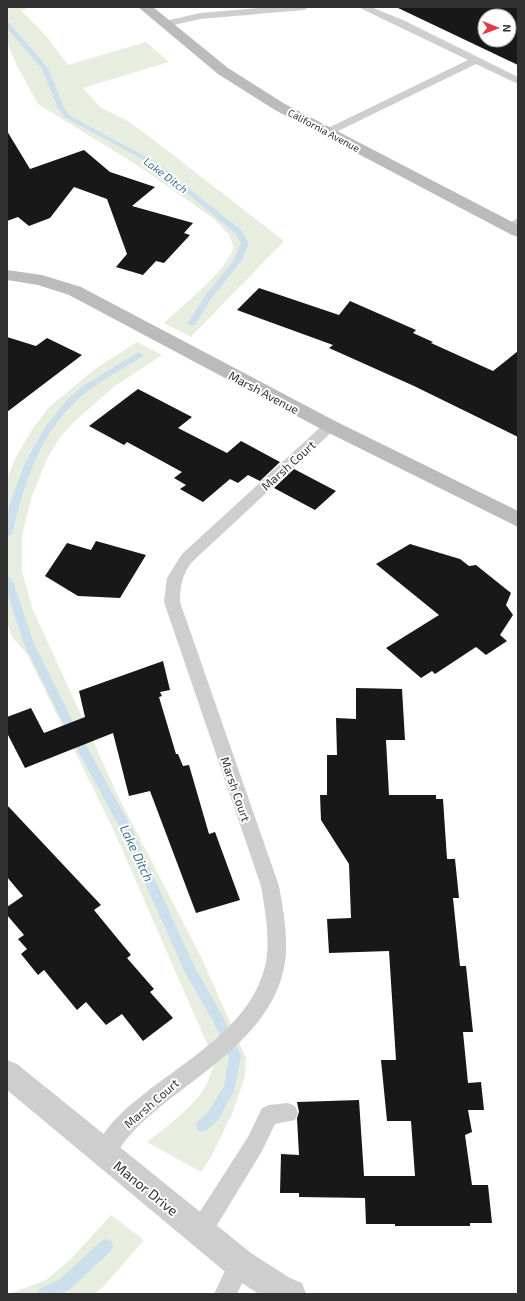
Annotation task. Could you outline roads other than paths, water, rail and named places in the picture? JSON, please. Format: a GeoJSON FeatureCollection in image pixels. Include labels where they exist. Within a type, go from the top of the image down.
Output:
{"type":"FeatureCollection","features":[{"type":"Feature","properties":{"kind":"main road","name":"California Avenue"},"geometry":{"type":"LineString","coordinates":[[145,7],[223,71],[280,107],[515,227]]}},
{"type":"Feature","properties":{"kind":"main road","name":"Marsh Avenue"},"geometry":{"type":"LineString","coordinates":[[7,275],[52,282],[75,292],[330,426],[518,520]]}},
{"type":"Feature","properties":{"kind":"street","name":"Manor Drive"},"geometry":{"type":"LineString","coordinates":[[7,1073],[240,1264],[279,1289],[291,1294]]}},
{"type":"Feature","properties":{"kind":"lane"},"geometry":{"type":"LineString","coordinates":[[165,24],[200,16],[304,7]]}},
{"type":"Feature","properties":{"kind":"lane"},"geometry":{"type":"LineString","coordinates":[[363,7],[518,81]]}},
{"type":"Feature","properties":{"kind":"lane"},"geometry":{"type":"LineString","coordinates":[[328,132],[476,60]]}},
{"type":"Feature","properties":{"kind":"lane","name":"Marsh Court"},"geometry":{"type":"LineString","coordinates":[[103,1153],[121,1129],[145,1105],[222,1046],[244,1025],[264,997],[275,964],[276,927],[270,886],[172,602],[172,585],[175,571],[186,558],[330,426]]}},
{"type":"Feature","properties":{"kind":"lane"},"geometry":{"type":"LineString","coordinates":[[200,1232],[255,1144],[269,1115],[288,1113]]}},
{"type":"Feature","properties":{"kind":"lane"},"geometry":{"type":"LineString","coordinates":[[225,1294],[240,1264]]}},
{"type":"Feature","properties":{"kind":"waterway","name":"Lake Ditch"},"geometry":{"type":"LineString","coordinates":[[7,24],[45,68],[61,108],[68,117],[155,164],[238,232],[245,243],[238,260],[218,284],[192,323]]}},
{"type":"Feature","properties":{"kind":"waterway","name":"Lake Ditch"},"geometry":{"type":"LineString","coordinates":[[7,534],[22,480],[38,445],[59,414],[78,394],[86,388],[139,355]]}},
{"type":"Feature","properties":{"kind":"waterway","name":"Lake Ditch"},"geometry":{"type":"LineString","coordinates":[[7,579],[29,644],[66,719],[126,828],[189,968],[218,1019],[235,1056],[230,1087],[214,1115],[202,1126]]}},
{"type":"Feature","properties":{"kind":"waterway","name":"Lake Ditch"},"geometry":{"type":"LineString","coordinates":[[44,1294],[64,1285],[106,1246]]}}]}
